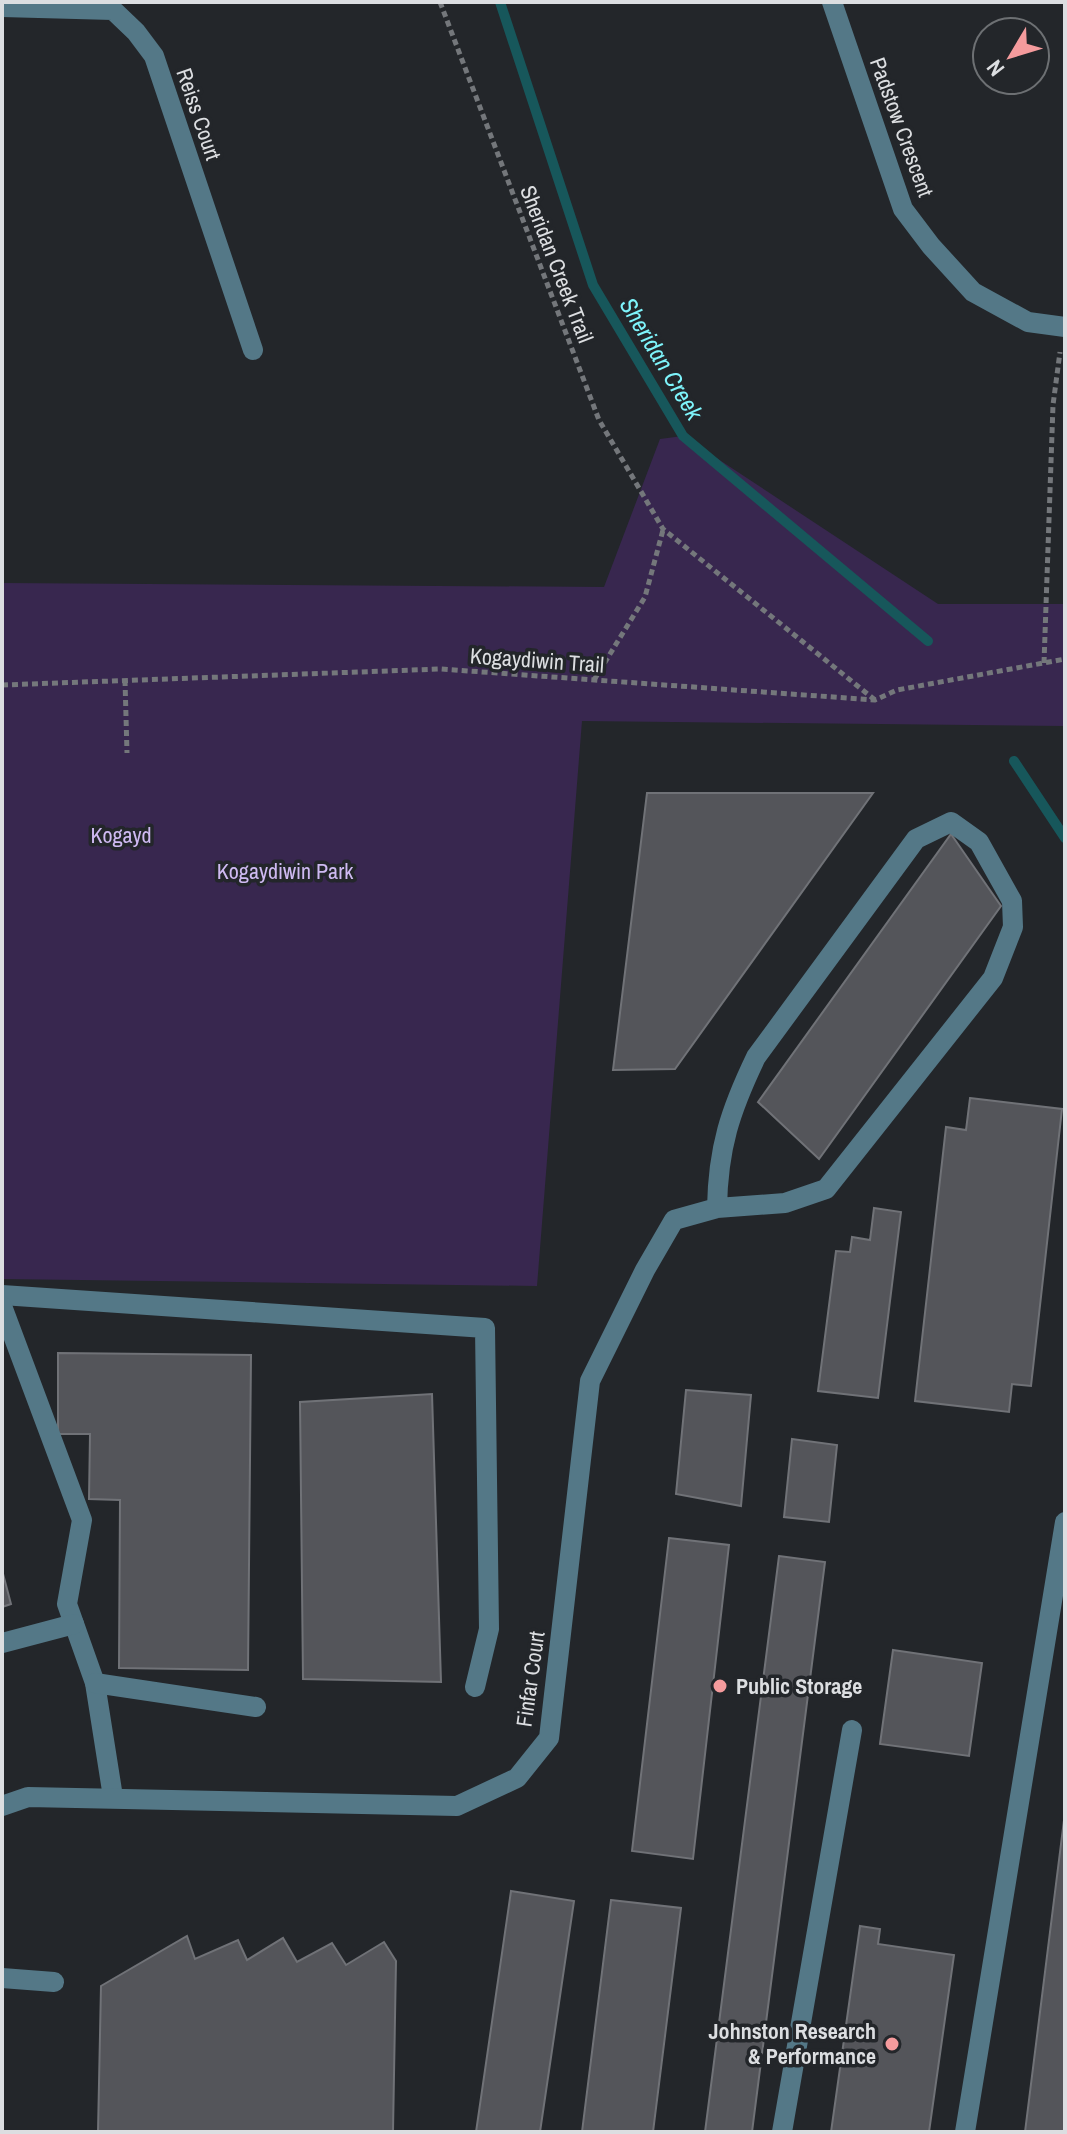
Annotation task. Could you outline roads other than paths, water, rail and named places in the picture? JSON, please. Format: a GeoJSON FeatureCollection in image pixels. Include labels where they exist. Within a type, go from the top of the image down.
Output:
{"type":"FeatureCollection","features":[{"type":"Feature","properties":{"kind":"street","name":"Padstow Crescent"},"geometry":{"type":"LineString","coordinates":[[832,2],[903,209],[931,246],[973,292],[1028,322],[1064,327]]}},
{"type":"Feature","properties":{"kind":"street","name":"Reiss Court"},"geometry":{"type":"LineString","coordinates":[[2,7],[113,10],[136,32],[154,56],[253,350]]}},
{"type":"Feature","properties":{"kind":"street"},"geometry":{"type":"LineString","coordinates":[[951,822],[979,842],[1012,901],[1013,927],[993,978],[826,1189],[785,1203],[717,1208],[723,1138],[756,1057],[916,839],[951,822]]}},
{"type":"Feature","properties":{"kind":"street","name":"Finfar Court"},"geometry":{"type":"LineString","coordinates":[[2,1806],[28,1797],[113,1797],[457,1806],[517,1778],[549,1738],[590,1381],[645,1270],[674,1220],[717,1208]]}},
{"type":"Feature","properties":{"kind":"street"},"geometry":{"type":"LineString","coordinates":[[2,1295],[485,1328],[489,1629],[475,1687]]}},
{"type":"Feature","properties":{"kind":"street"},"geometry":{"type":"LineString","coordinates":[[2,1306],[82,1520],[67,1604],[95,1683],[113,1797]]}},
{"type":"Feature","properties":{"kind":"street"},"geometry":{"type":"LineString","coordinates":[[965,2132],[1065,1522]]}},
{"type":"Feature","properties":{"kind":"street"},"geometry":{"type":"LineString","coordinates":[[2,1643],[74,1624]]}},
{"type":"Feature","properties":{"kind":"street"},"geometry":{"type":"LineString","coordinates":[[95,1683],[256,1707]]}},
{"type":"Feature","properties":{"kind":"street"},"geometry":{"type":"LineString","coordinates":[[782,2132],[852,1730]]}},
{"type":"Feature","properties":{"kind":"street"},"geometry":{"type":"LineString","coordinates":[[2,1978],[54,1982]]}},
{"type":"Feature","properties":{"kind":"waterway","name":"Sheridan Creek"},"geometry":{"type":"LineString","coordinates":[[500,2],[593,285],[683,436],[928,641]]}},
{"type":"Feature","properties":{"kind":"waterway","name":"Sheridan Creek"},"geometry":{"type":"LineString","coordinates":[[1014,761],[1065,838]]}},
{"type":"Feature","properties":{"kind":"place","name":"Public Storage"},"geometry":{"type":"Point","coordinates":[720,1686]}},
{"type":"Feature","properties":{"kind":"place","name":"Johnston Research & Performance"},"geometry":{"type":"Point","coordinates":[892,2044]}},
{"type":"Feature","properties":{"kind":"park label","name":"Kogayd"},"geometry":{"type":"Point","coordinates":[121,835]}},
{"type":"Feature","properties":{"kind":"park label","name":"Kogaydiwin Park"},"geometry":{"type":"Point","coordinates":[285,871]}}]}
